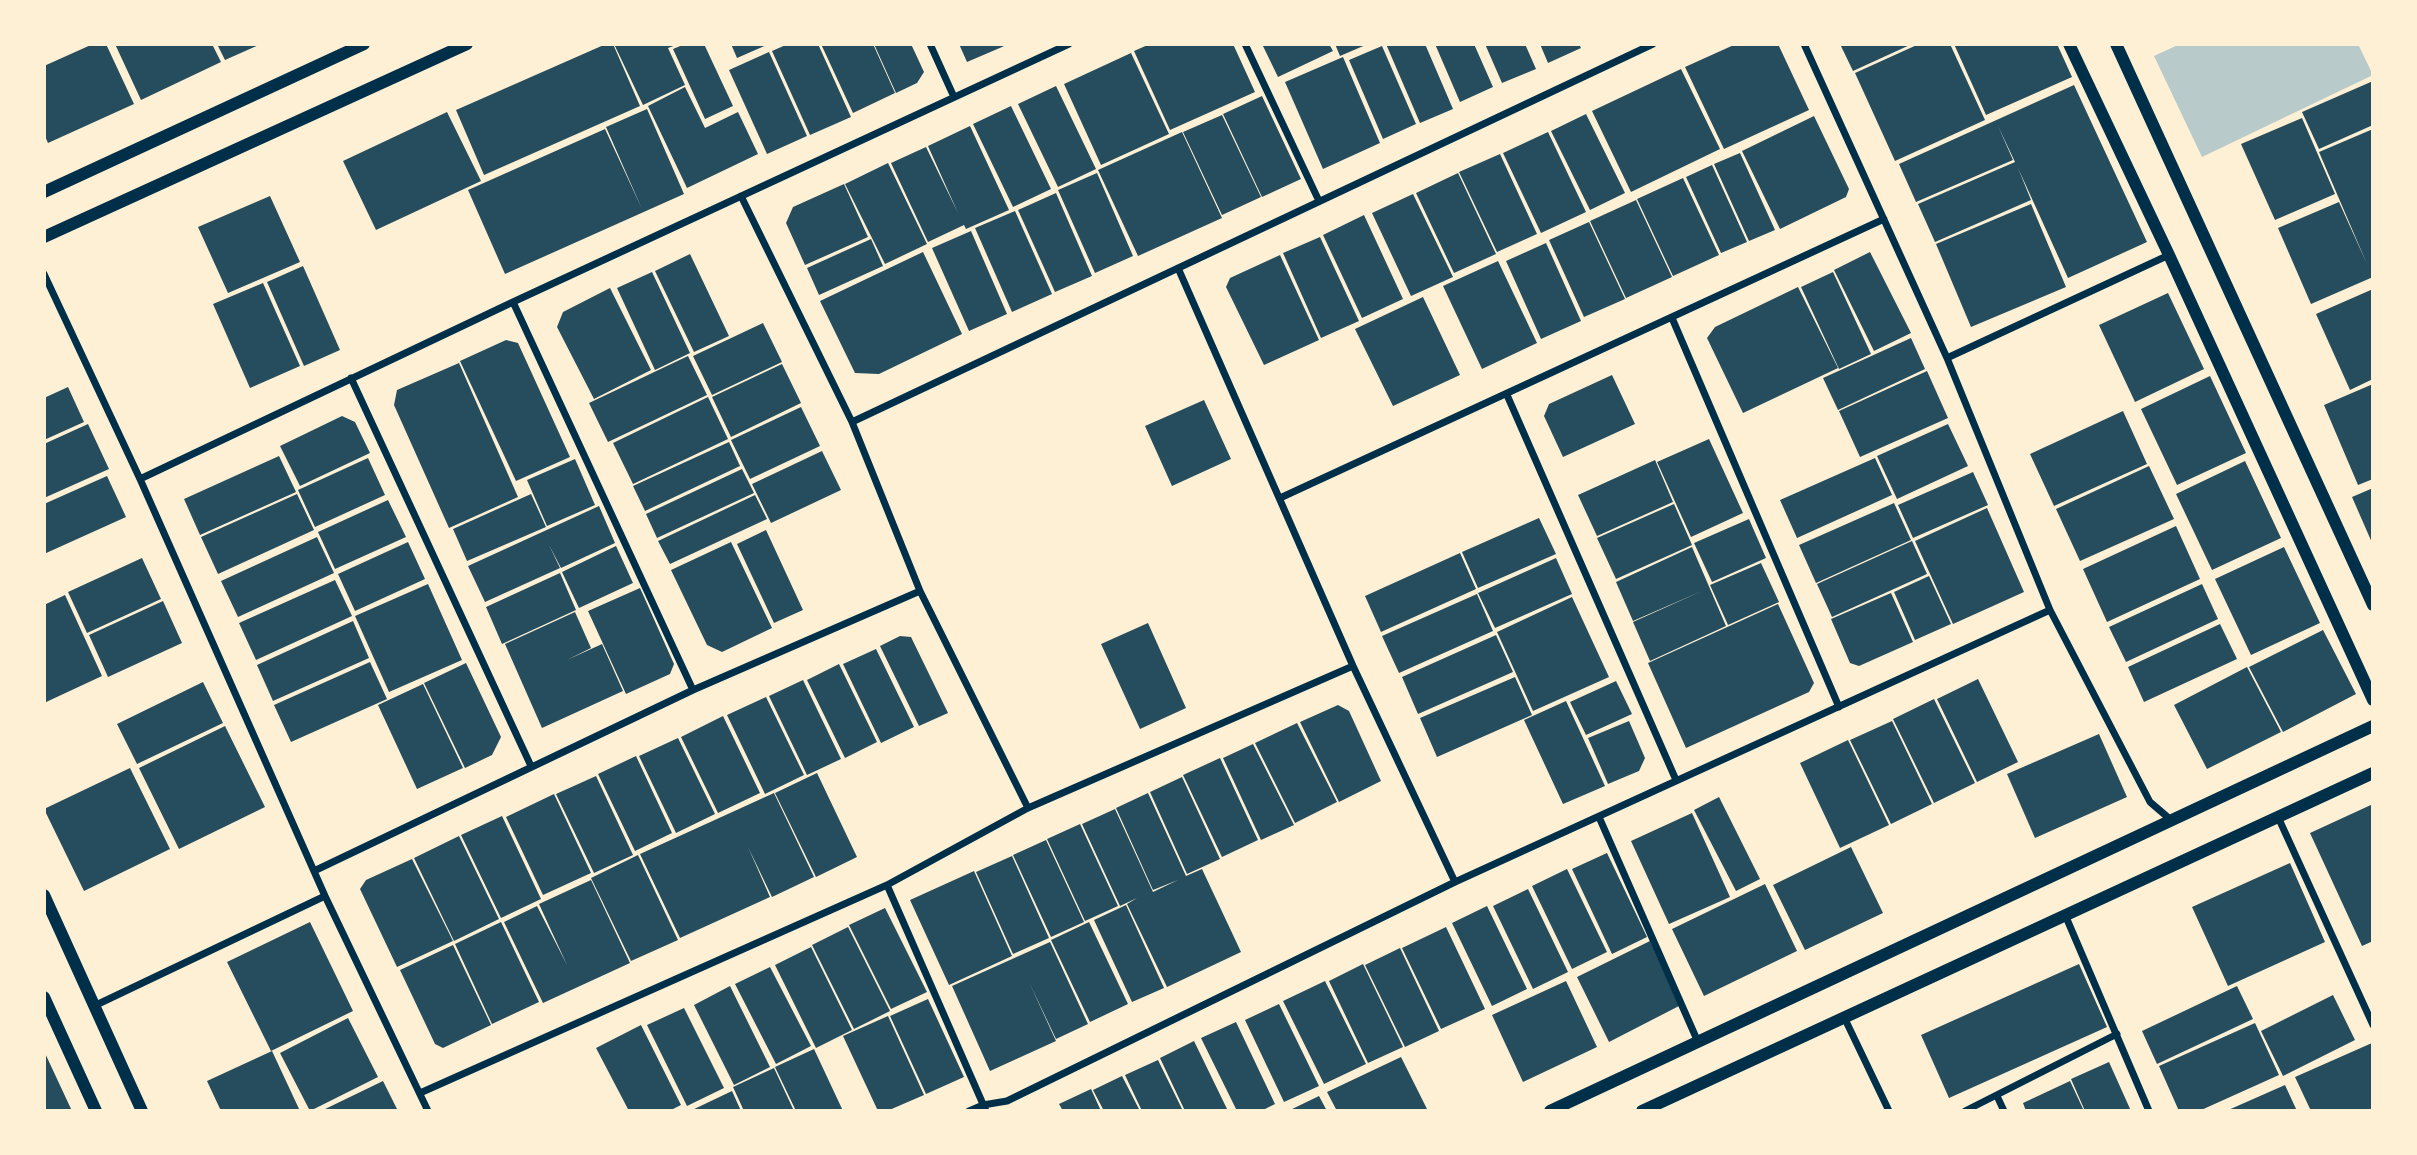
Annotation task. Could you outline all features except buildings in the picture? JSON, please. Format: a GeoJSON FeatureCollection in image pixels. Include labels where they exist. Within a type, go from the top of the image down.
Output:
{"type":"FeatureCollection","features":[{"type":"Feature","properties":{"kind":"street"},"geometry":{"type":"LineString","coordinates":[[44,192],[364,44]]}},
{"type":"Feature","properties":{"kind":"street"},"geometry":{"type":"LineString","coordinates":[[44,237],[467,44]]}},
{"type":"Feature","properties":{"kind":"street"},"geometry":{"type":"LineString","coordinates":[[930,44],[954,97]]}},
{"type":"Feature","properties":{"kind":"street"},"geometry":{"type":"LineString","coordinates":[[140,479],[513,302],[1069,44]]}},
{"type":"Feature","properties":{"kind":"street"},"geometry":{"type":"LineString","coordinates":[[1245,44],[1319,201]]}},
{"type":"Feature","properties":{"kind":"street"},"geometry":{"type":"LineString","coordinates":[[852,422],[1653,44]]}},
{"type":"Feature","properties":{"kind":"street"},"geometry":{"type":"LineString","coordinates":[[1804,44],[1947,358],[2050,610],[2150,802],[2172,820]]}},
{"type":"Feature","properties":{"kind":"street"},"geometry":{"type":"LineString","coordinates":[[2069,44],[2373,700]]}},
{"type":"Feature","properties":{"kind":"street"},"geometry":{"type":"LineString","coordinates":[[2116,44],[2373,605]]}},
{"type":"Feature","properties":{"kind":"street"},"geometry":{"type":"LineString","coordinates":[[741,196],[852,422],[920,591],[1028,808]]}},
{"type":"Feature","properties":{"kind":"street"},"geometry":{"type":"LineString","coordinates":[[1280,498],[1884,219]]}},
{"type":"Feature","properties":{"kind":"street"},"geometry":{"type":"LineString","coordinates":[[1947,358],[2169,255]]}},
{"type":"Feature","properties":{"kind":"street"},"geometry":{"type":"LineString","coordinates":[[1178,268],[1353,666],[1455,882]]}},
{"type":"Feature","properties":{"kind":"street"},"geometry":{"type":"LineString","coordinates":[[44,274],[140,479],[325,896],[428,1111]]}},
{"type":"Feature","properties":{"kind":"street"},"geometry":{"type":"LineString","coordinates":[[513,302],[693,690]]}},
{"type":"Feature","properties":{"kind":"street"},"geometry":{"type":"LineString","coordinates":[[1672,318],[1839,707]]}},
{"type":"Feature","properties":{"kind":"street"},"geometry":{"type":"LineString","coordinates":[[351,378],[531,766]]}},
{"type":"Feature","properties":{"kind":"street"},"geometry":{"type":"LineString","coordinates":[[1507,395],[1676,780]]}},
{"type":"Feature","properties":{"kind":"street"},"geometry":{"type":"LineString","coordinates":[[314,871],[693,690],[920,591]]}},
{"type":"Feature","properties":{"kind":"street"},"geometry":{"type":"LineString","coordinates":[[969,1111],[1007,1101],[1455,882],[2050,610]]}},
{"type":"Feature","properties":{"kind":"street"},"geometry":{"type":"LineString","coordinates":[[420,1093],[887,885],[1028,808],[1353,666]]}},
{"type":"Feature","properties":{"kind":"street"},"geometry":{"type":"LineString","coordinates":[[1550,1111],[2373,726]]}},
{"type":"Feature","properties":{"kind":"street"},"geometry":{"type":"LineString","coordinates":[[1642,1111],[2373,773]]}},
{"type":"Feature","properties":{"kind":"street"},"geometry":{"type":"LineString","coordinates":[[1599,817],[1698,1042]]}},
{"type":"Feature","properties":{"kind":"street"},"geometry":{"type":"LineString","coordinates":[[2278,817],[2373,1024]]}},
{"type":"Feature","properties":{"kind":"street"},"geometry":{"type":"LineString","coordinates":[[887,885],[984,1108]]}},
{"type":"Feature","properties":{"kind":"street"},"geometry":{"type":"LineString","coordinates":[[44,895],[142,1111]]}},
{"type":"Feature","properties":{"kind":"street"},"geometry":{"type":"LineString","coordinates":[[94,1006],[325,896]]}},
{"type":"Feature","properties":{"kind":"street"},"geometry":{"type":"LineString","coordinates":[[2066,917],[2149,1111]]}},
{"type":"Feature","properties":{"kind":"street"},"geometry":{"type":"LineString","coordinates":[[44,998],[96,1111]]}},
{"type":"Feature","properties":{"kind":"street"},"geometry":{"type":"LineString","coordinates":[[1844,1017],[1889,1111]]}},
{"type":"Feature","properties":{"kind":"street"},"geometry":{"type":"LineString","coordinates":[[1965,1111],[2117,1034]]}},
{"type":"Feature","properties":{"kind":"street"},"geometry":{"type":"LineString","coordinates":[[1997,1096],[2004,1111]]}},
{"type":"Feature","properties":{"kind":"shaded area"},"geometry":{"type":"Polygon","coordinates":[[[2180,44],[2358,44],[2373,75],[2202,157],[2154,56],[2180,44]]]}}]}
